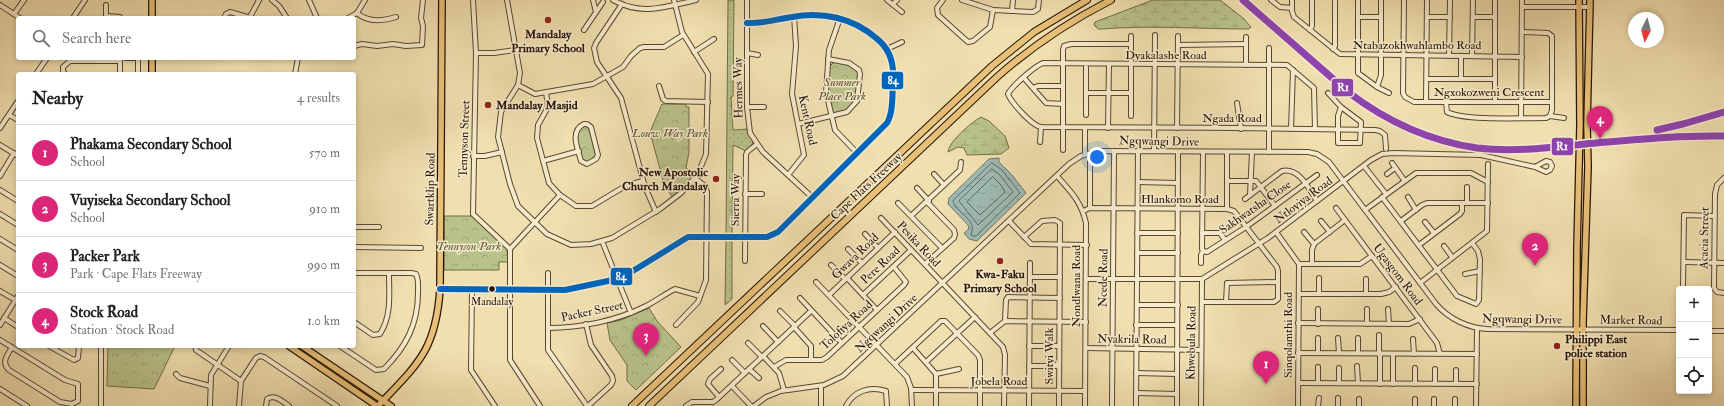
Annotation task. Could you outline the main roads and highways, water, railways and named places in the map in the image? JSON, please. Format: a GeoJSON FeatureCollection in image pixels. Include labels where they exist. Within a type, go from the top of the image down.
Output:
{"type":"FeatureCollection","features":[{"type":"Feature","properties":{"kind":"highway","name":"Cape Flats Freeway"},"geometry":{"type":"LineString","coordinates":[[632,406],[992,66],[1034,32],[1087,0]]}},
{"type":"Feature","properties":{"kind":"highway","name":"Cape Flats Freeway"},"geometry":{"type":"LineString","coordinates":[[649,406],[997,77],[1048,37],[1074,20],[1111,0]]}},
{"type":"Feature","properties":{"kind":"main road"},"geometry":{"type":"LineString","coordinates":[[152,0],[152,16]]}},
{"type":"Feature","properties":{"kind":"main road","name":"Swartklip Road"},"geometry":{"type":"LineString","coordinates":[[378,406],[416,365],[429,345],[437,319],[440,289],[442,0]]}},
{"type":"Feature","properties":{"kind":"main road"},"geometry":{"type":"LineString","coordinates":[[1579,0],[1580,148],[1577,248],[1583,406]]}},
{"type":"Feature","properties":{"kind":"main road"},"geometry":{"type":"LineString","coordinates":[[1576,406],[1588,167],[1587,125],[1590,0]]}},
{"type":"Feature","properties":{"kind":"main road"},"geometry":{"type":"LineString","coordinates":[[152,60],[152,72]]}},
{"type":"Feature","properties":{"kind":"main road"},"geometry":{"type":"LineString","coordinates":[[292,348],[378,406]]}},
{"type":"Feature","properties":{"kind":"main road"},"geometry":{"type":"LineString","coordinates":[[305,348],[391,406]]}},
{"type":"Feature","properties":{"kind":"water"},"geometry":{"type":"Polygon","coordinates":[[[999,158],[999,162],[1012,175],[1026,193],[977,241],[969,239],[964,233],[969,229],[968,225],[948,204],[949,198],[989,159],[999,158]]]}},
{"type":"Feature","properties":{"kind":"place","name":"Mandalay Primary School"},"geometry":{"type":"Point","coordinates":[548,20]}},
{"type":"Feature","properties":{"kind":"place","name":"Mandalay Masjid"},"geometry":{"type":"Point","coordinates":[488,105]}},
{"type":"Feature","properties":{"kind":"place","name":"Stock Road"},"geometry":{"type":"Point","coordinates":[1600,139]}},
{"type":"Feature","properties":{"kind":"place","name":"New Apostolic Church Mandalay"},"geometry":{"type":"Point","coordinates":[716,179]}},
{"type":"Feature","properties":{"kind":"place","name":"Kwa-Faku Primary School"},"geometry":{"type":"Point","coordinates":[1000,261]}},
{"type":"Feature","properties":{"kind":"place","name":"Vuyiseka Secondary School"},"geometry":{"type":"Point","coordinates":[1535,266]}},
{"type":"Feature","properties":{"kind":"place","name":"Mandalay"},"geometry":{"type":"Point","coordinates":[492,289]}},
{"type":"Feature","properties":{"kind":"place","name":"Philippi East police station"},"geometry":{"type":"Point","coordinates":[1557,346]}},
{"type":"Feature","properties":{"kind":"place","name":"Packer Park"},"geometry":{"type":"Point","coordinates":[646,356]}},
{"type":"Feature","properties":{"kind":"place","name":"Phakama Secondary School"},"geometry":{"type":"Point","coordinates":[1266,384]}},
{"type":"Feature","properties":{"kind":"park label","name":"Summer Place Park"},"geometry":{"type":"Point","coordinates":[842,89]}},
{"type":"Feature","properties":{"kind":"park label","name":"Louw Way Park"},"geometry":{"type":"Point","coordinates":[670,133]}},
{"type":"Feature","properties":{"kind":"park label","name":"Tennyson Park"},"geometry":{"type":"Point","coordinates":[469,246]}}]}
